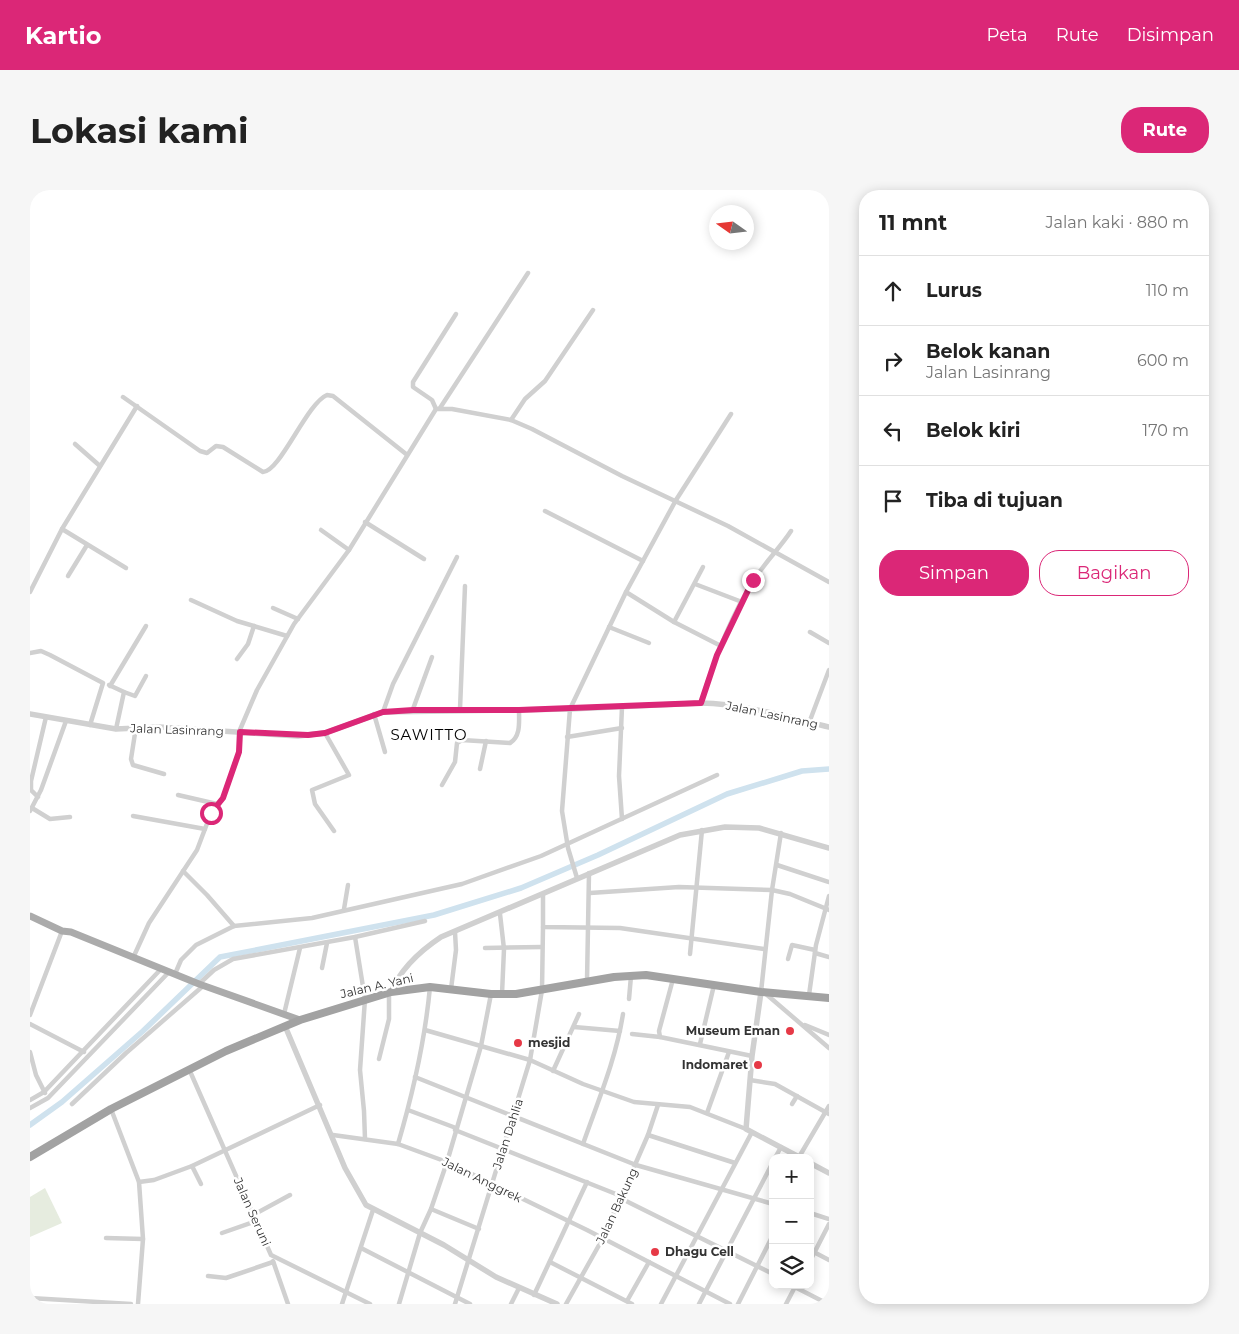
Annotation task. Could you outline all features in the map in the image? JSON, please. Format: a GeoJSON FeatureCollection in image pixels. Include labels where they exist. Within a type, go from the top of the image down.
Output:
{"type":"FeatureCollection","features":[{"type":"Feature","properties":{"kind":"highway","name":"Jalan A. Yani"},"geometry":{"type":"LineString","coordinates":[[30,1157],[111,1109],[189,1068],[284,1026],[390,992],[430,987],[502,995],[631,976],[673,979],[763,992],[829,998]]}},
{"type":"Feature","properties":{"kind":"main road"},"geometry":{"type":"LineString","coordinates":[[30,916],[62,931],[72,932],[200,985],[300,1020]]}},
{"type":"Feature","properties":{"kind":"street"},"geometry":{"type":"LineString","coordinates":[[133,958],[149,923],[199,847],[217,804],[223,798],[239,752],[240,732],[257,690],[287,636],[349,550],[406,454],[528,272]]}},
{"type":"Feature","properties":{"kind":"street"},"geometry":{"type":"LineString","coordinates":[[511,420],[525,399],[545,381],[593,310]]}},
{"type":"Feature","properties":{"kind":"street"},"geometry":{"type":"LineString","coordinates":[[456,314],[412,385],[432,400],[438,408],[511,420],[676,500],[829,582]]}},
{"type":"Feature","properties":{"kind":"street"},"geometry":{"type":"LineString","coordinates":[[123,396],[200,451],[207,453],[216,446],[223,447],[261,471],[266,472],[273,468],[320,400],[324,396],[330,395],[406,454]]}},
{"type":"Feature","properties":{"kind":"street"},"geometry":{"type":"LineString","coordinates":[[30,592],[62,529],[137,406]]}},
{"type":"Feature","properties":{"kind":"street"},"geometry":{"type":"LineString","coordinates":[[577,876],[567,846],[562,811],[570,709],[626,592],[676,500],[731,414]]}},
{"type":"Feature","properties":{"kind":"street"},"geometry":{"type":"LineString","coordinates":[[74,444],[100,466]]}},
{"type":"Feature","properties":{"kind":"street"},"geometry":{"type":"LineString","coordinates":[[545,511],[643,562]]}},
{"type":"Feature","properties":{"kind":"street"},"geometry":{"type":"LineString","coordinates":[[365,522],[424,559]]}},
{"type":"Feature","properties":{"kind":"street"},"geometry":{"type":"LineString","coordinates":[[62,529],[126,568]]}},
{"type":"Feature","properties":{"kind":"street"},"geometry":{"type":"LineString","coordinates":[[320,530],[349,550]]}},
{"type":"Feature","properties":{"kind":"street"},"geometry":{"type":"LineString","coordinates":[[701,703],[721,646],[753,580],[791,531]]}},
{"type":"Feature","properties":{"kind":"street"},"geometry":{"type":"LineString","coordinates":[[68,576],[87,545]]}},
{"type":"Feature","properties":{"kind":"street"},"geometry":{"type":"LineString","coordinates":[[383,712],[394,684],[457,557]]}},
{"type":"Feature","properties":{"kind":"street"},"geometry":{"type":"LineString","coordinates":[[674,622],[703,567]]}},
{"type":"Feature","properties":{"kind":"street"},"geometry":{"type":"LineString","coordinates":[[695,584],[742,602]]}},
{"type":"Feature","properties":{"kind":"street"},"geometry":{"type":"LineString","coordinates":[[460,709],[466,586]]}},
{"type":"Feature","properties":{"kind":"street"},"geometry":{"type":"LineString","coordinates":[[626,592],[674,622],[721,646]]}},
{"type":"Feature","properties":{"kind":"street"},"geometry":{"type":"LineString","coordinates":[[191,600],[254,626],[287,636]]}},
{"type":"Feature","properties":{"kind":"street"},"geometry":{"type":"LineString","coordinates":[[272,608],[298,619]]}},
{"type":"Feature","properties":{"kind":"street"},"geometry":{"type":"LineString","coordinates":[[110,686],[146,626]]}},
{"type":"Feature","properties":{"kind":"street"},"geometry":{"type":"LineString","coordinates":[[237,658],[248,644],[254,626]]}},
{"type":"Feature","properties":{"kind":"street"},"geometry":{"type":"LineString","coordinates":[[609,627],[648,644]]}},
{"type":"Feature","properties":{"kind":"street"},"geometry":{"type":"LineString","coordinates":[[810,632],[829,643]]}},
{"type":"Feature","properties":{"kind":"street"},"geometry":{"type":"LineString","coordinates":[[30,653],[40,651],[50,655],[103,683],[134,696],[146,676]]}},
{"type":"Feature","properties":{"kind":"street"},"geometry":{"type":"LineString","coordinates":[[413,710],[432,657]]}},
{"type":"Feature","properties":{"kind":"street"},"geometry":{"type":"LineString","coordinates":[[809,723],[829,670]]}},
{"type":"Feature","properties":{"kind":"street"},"geometry":{"type":"LineString","coordinates":[[90,725],[103,683]]}},
{"type":"Feature","properties":{"kind":"street"},"geometry":{"type":"LineString","coordinates":[[116,729],[124,692]]}},
{"type":"Feature","properties":{"kind":"street","name":"Jalan Lasinrang"},"geometry":{"type":"LineString","coordinates":[[30,714],[116,729],[136,727],[293,736],[325,733],[383,712],[460,709],[570,709],[701,703],[744,708],[829,727]]}},
{"type":"Feature","properties":{"kind":"street"},"geometry":{"type":"LineString","coordinates":[[622,707],[619,776],[622,819]]}},
{"type":"Feature","properties":{"kind":"street"},"geometry":{"type":"LineString","coordinates":[[442,785],[455,762],[457,743],[462,740],[510,743],[515,740],[518,732],[519,710]]}},
{"type":"Feature","properties":{"kind":"street"},"geometry":{"type":"LineString","coordinates":[[374,714],[385,752]]}},
{"type":"Feature","properties":{"kind":"street"},"geometry":{"type":"LineString","coordinates":[[38,797],[31,790],[31,781],[46,717]]}},
{"type":"Feature","properties":{"kind":"street"},"geometry":{"type":"LineString","coordinates":[[66,721],[38,797],[31,810],[50,818],[70,817]]}},
{"type":"Feature","properties":{"kind":"street"},"geometry":{"type":"LineString","coordinates":[[136,727],[131,759],[133,765],[164,774]]}},
{"type":"Feature","properties":{"kind":"street"},"geometry":{"type":"LineString","coordinates":[[567,737],[622,728]]}},
{"type":"Feature","properties":{"kind":"street"},"geometry":{"type":"LineString","coordinates":[[325,733],[349,774],[312,790],[315,804],[334,831]]}},
{"type":"Feature","properties":{"kind":"street"},"geometry":{"type":"LineString","coordinates":[[480,769],[486,741]]}},
{"type":"Feature","properties":{"kind":"street"},"geometry":{"type":"LineString","coordinates":[[30,1108],[48,1098],[175,974],[181,960],[196,945],[234,926],[312,918],[344,909],[462,884],[567,846],[717,775]]}},
{"type":"Feature","properties":{"kind":"street"},"geometry":{"type":"LineString","coordinates":[[178,795],[217,804]]}},
{"type":"Feature","properties":{"kind":"street"},"geometry":{"type":"LineString","coordinates":[[133,816],[205,829]]}},
{"type":"Feature","properties":{"kind":"street"},"geometry":{"type":"LineString","coordinates":[[379,1059],[389,1019],[390,992],[398,977],[414,958],[431,943],[454,932],[500,914],[577,876],[656,843],[702,830],[743,827],[781,833],[829,848]]}},
{"type":"Feature","properties":{"kind":"street"},"geometry":{"type":"LineString","coordinates":[[690,954],[698,887],[702,830]]}},
{"type":"Feature","properties":{"kind":"street"},"geometry":{"type":"LineString","coordinates":[[746,1129],[752,1056],[763,992],[764,949],[781,833]]}},
{"type":"Feature","properties":{"kind":"street"},"geometry":{"type":"LineString","coordinates":[[777,865],[829,882]]}},
{"type":"Feature","properties":{"kind":"street"},"geometry":{"type":"LineString","coordinates":[[183,871],[207,894],[234,926]]}},
{"type":"Feature","properties":{"kind":"street"},"geometry":{"type":"LineString","coordinates":[[587,981],[589,872]]}},
{"type":"Feature","properties":{"kind":"street"},"geometry":{"type":"LineString","coordinates":[[344,909],[348,885]]}},
{"type":"Feature","properties":{"kind":"street"},"geometry":{"type":"LineString","coordinates":[[590,893],[698,887],[772,890],[790,894],[827,909]]}},
{"type":"Feature","properties":{"kind":"street","name":"Jalan Dahlia"},"geometry":{"type":"LineString","coordinates":[[455,1304],[530,1060],[542,990],[544,927],[542,894]]}},
{"type":"Feature","properties":{"kind":"street"},"geometry":{"type":"LineString","coordinates":[[809,995],[815,951],[829,896]]}},
{"type":"Feature","properties":{"kind":"street"},"geometry":{"type":"LineString","coordinates":[[500,914],[504,949],[502,995]]}},
{"type":"Feature","properties":{"kind":"street"},"geometry":{"type":"LineString","coordinates":[[72,1104],[214,970],[233,960],[355,937],[425,921]]}},
{"type":"Feature","properties":{"kind":"street"},"geometry":{"type":"LineString","coordinates":[[544,927],[620,928],[764,949]]}},
{"type":"Feature","properties":{"kind":"street"},"geometry":{"type":"LineString","coordinates":[[30,1015],[62,931]]}},
{"type":"Feature","properties":{"kind":"street"},"geometry":{"type":"LineString","coordinates":[[451,989],[456,950],[454,932]]}},
{"type":"Feature","properties":{"kind":"street"},"geometry":{"type":"LineString","coordinates":[[355,937],[365,999],[360,1070],[365,1139]]}},
{"type":"Feature","properties":{"kind":"street"},"geometry":{"type":"LineString","coordinates":[[322,968],[327,942]]}},
{"type":"Feature","properties":{"kind":"street"},"geometry":{"type":"LineString","coordinates":[[788,960],[792,945],[829,957]]}},
{"type":"Feature","properties":{"kind":"street"},"geometry":{"type":"LineString","coordinates":[[485,948],[542,947]]}},
{"type":"Feature","properties":{"kind":"street"},"geometry":{"type":"LineString","coordinates":[[284,1014],[300,948]]}},
{"type":"Feature","properties":{"kind":"street"},"geometry":{"type":"LineString","coordinates":[[30,1100],[44,1092],[84,1052],[161,969]]}},
{"type":"Feature","properties":{"kind":"street"},"geometry":{"type":"LineString","coordinates":[[630,999],[631,976]]}},
{"type":"Feature","properties":{"kind":"street"},"geometry":{"type":"LineString","coordinates":[[660,1038],[659,1031],[673,979]]}},
{"type":"Feature","properties":{"kind":"street"},"geometry":{"type":"LineString","coordinates":[[700,1044],[715,984]]}},
{"type":"Feature","properties":{"kind":"street"},"geometry":{"type":"LineString","coordinates":[[398,1144],[408,1110],[425,1030],[430,987]]}},
{"type":"Feature","properties":{"kind":"street"},"geometry":{"type":"LineString","coordinates":[[763,992],[829,1048]]}},
{"type":"Feature","properties":{"kind":"street"},"geometry":{"type":"LineString","coordinates":[[399,1304],[420,1233],[431,1209],[446,1162],[481,1046],[491,994]]}},
{"type":"Feature","properties":{"kind":"street"},"geometry":{"type":"LineString","coordinates":[[554,1071],[579,1014]]}},
{"type":"Feature","properties":{"kind":"street"},"geometry":{"type":"LineString","coordinates":[[583,1144],[603,1091],[623,1014]]}},
{"type":"Feature","properties":{"kind":"street"},"geometry":{"type":"LineString","coordinates":[[801,1023],[829,1035]]}},
{"type":"Feature","properties":{"kind":"street"},"geometry":{"type":"LineString","coordinates":[[30,1024],[84,1052]]}},
{"type":"Feature","properties":{"kind":"street"},"geometry":{"type":"LineString","coordinates":[[284,1026],[361,1198],[373,1210],[420,1233],[519,1288],[556,1304]]}},
{"type":"Feature","properties":{"kind":"street"},"geometry":{"type":"LineString","coordinates":[[574,1027],[620,1031]]}},
{"type":"Feature","properties":{"kind":"street"},"geometry":{"type":"LineString","coordinates":[[425,1030],[530,1060],[634,1102],[690,1107],[746,1129],[794,1154]]}},
{"type":"Feature","properties":{"kind":"street"},"geometry":{"type":"LineString","coordinates":[[632,1034],[700,1044],[752,1056]]}},
{"type":"Feature","properties":{"kind":"street"},"geometry":{"type":"LineString","coordinates":[[30,1052],[36,1075],[48,1098]]}},
{"type":"Feature","properties":{"kind":"street"},"geometry":{"type":"LineString","coordinates":[[707,1113],[729,1052]]}},
{"type":"Feature","properties":{"kind":"street","name":"Jalan Seruni"},"geometry":{"type":"LineString","coordinates":[[189,1068],[271,1255],[370,1304]]}},
{"type":"Feature","properties":{"kind":"street"},"geometry":{"type":"LineString","coordinates":[[415,1077],[636,1165],[769,1203]]}},
{"type":"Feature","properties":{"kind":"street"},"geometry":{"type":"LineString","coordinates":[[750,1080],[775,1084],[827,1113]]}},
{"type":"Feature","properties":{"kind":"street"},"geometry":{"type":"LineString","coordinates":[[792,1104],[797,1096]]}},
{"type":"Feature","properties":{"kind":"street"},"geometry":{"type":"LineString","coordinates":[[139,1182],[154,1180],[192,1166],[224,1149],[320,1105]]}},
{"type":"Feature","properties":{"kind":"street","name":"Jalan Bakung"},"geometry":{"type":"LineString","coordinates":[[566,1304],[603,1238],[636,1165],[658,1105]]}},
{"type":"Feature","properties":{"kind":"street"},"geometry":{"type":"LineString","coordinates":[[802,1154],[827,1113],[829,1106]]}},
{"type":"Feature","properties":{"kind":"street"},"geometry":{"type":"LineString","coordinates":[[111,1109],[139,1182],[143,1240],[138,1304]]}},
{"type":"Feature","properties":{"kind":"street"},"geometry":{"type":"LineString","coordinates":[[408,1110],[587,1182],[769,1272]]}},
{"type":"Feature","properties":{"kind":"street"},"geometry":{"type":"LineString","coordinates":[[661,1304],[752,1132]]}},
{"type":"Feature","properties":{"kind":"street","name":"Jalan Anggrek"},"geometry":{"type":"LineString","coordinates":[[333,1135],[398,1144],[446,1162],[603,1238],[730,1304]]}},
{"type":"Feature","properties":{"kind":"street"},"geometry":{"type":"LineString","coordinates":[[648,1135],[735,1163]]}},
{"type":"Feature","properties":{"kind":"street"},"geometry":{"type":"LineString","coordinates":[[777,1154],[781,1148]]}},
{"type":"Feature","properties":{"kind":"street"},"geometry":{"type":"LineString","coordinates":[[814,1165],[829,1173]]}},
{"type":"Feature","properties":{"kind":"street"},"geometry":{"type":"LineString","coordinates":[[192,1166],[201,1184]]}},
{"type":"Feature","properties":{"kind":"street"},"geometry":{"type":"LineString","coordinates":[[699,1304],[769,1169]]}},
{"type":"Feature","properties":{"kind":"street"},"geometry":{"type":"LineString","coordinates":[[534,1295],[587,1182]]}},
{"type":"Feature","properties":{"kind":"street"},"geometry":{"type":"LineString","coordinates":[[253,1215],[290,1195]]}},
{"type":"Feature","properties":{"kind":"street"},"geometry":{"type":"LineString","coordinates":[[431,1209],[479,1229]]}},
{"type":"Feature","properties":{"kind":"street"},"geometry":{"type":"LineString","coordinates":[[342,1304],[373,1210]]}},
{"type":"Feature","properties":{"kind":"street"},"geometry":{"type":"LineString","coordinates":[[814,1214],[829,1219]]}},
{"type":"Feature","properties":{"kind":"street"},"geometry":{"type":"LineString","coordinates":[[222,1233],[256,1221]]}},
{"type":"Feature","properties":{"kind":"street"},"geometry":{"type":"LineString","coordinates":[[814,1249],[829,1224]]}},
{"type":"Feature","properties":{"kind":"street"},"geometry":{"type":"LineString","coordinates":[[106,1238],[143,1240]]}},
{"type":"Feature","properties":{"kind":"street"},"geometry":{"type":"LineString","coordinates":[[738,1304],[769,1243]]}},
{"type":"Feature","properties":{"kind":"street"},"geometry":{"type":"LineString","coordinates":[[361,1248],[470,1304]]}},
{"type":"Feature","properties":{"kind":"street"},"geometry":{"type":"LineString","coordinates":[[814,1252],[829,1260]]}},
{"type":"Feature","properties":{"kind":"street"},"geometry":{"type":"LineString","coordinates":[[271,1255],[288,1304]]}},
{"type":"Feature","properties":{"kind":"street"},"geometry":{"type":"LineString","coordinates":[[208,1276],[226,1278],[273,1262]]}},
{"type":"Feature","properties":{"kind":"street"},"geometry":{"type":"LineString","coordinates":[[550,1262],[632,1304]]}},
{"type":"Feature","properties":{"kind":"street"},"geometry":{"type":"LineString","coordinates":[[626,1301],[649,1262]]}},
{"type":"Feature","properties":{"kind":"street"},"geometry":{"type":"LineString","coordinates":[[511,1304],[519,1288]]}},
{"type":"Feature","properties":{"kind":"street"},"geometry":{"type":"LineString","coordinates":[[786,1304],[793,1289]]}},
{"type":"Feature","properties":{"kind":"street"},"geometry":{"type":"LineString","coordinates":[[800,1289],[828,1304]]}},
{"type":"Feature","properties":{"kind":"street"},"geometry":{"type":"LineString","coordinates":[[30,1298],[58,1302],[131,1304]]}},
{"type":"Feature","properties":{"kind":"shaded area"},"geometry":{"type":"Polygon","coordinates":[[[45,1188],[62,1223],[30,1237],[30,1197],[45,1188]]]}},
{"type":"Feature","properties":{"kind":"waterway"},"geometry":{"type":"LineString","coordinates":[[30,1125],[62,1102],[143,1031],[220,957],[434,915],[521,888],[598,855],[727,794],[802,771],[829,769]]}},
{"type":"Feature","properties":{"kind":"place","name":"Museum Eman"},"geometry":{"type":"Point","coordinates":[790,1031]}},
{"type":"Feature","properties":{"kind":"place","name":"mesjid"},"geometry":{"type":"Point","coordinates":[518,1043]}},
{"type":"Feature","properties":{"kind":"place","name":"Indomaret"},"geometry":{"type":"Point","coordinates":[758,1065]}},
{"type":"Feature","properties":{"kind":"place","name":"Dhagu Cell"},"geometry":{"type":"Point","coordinates":[655,1252]}},
{"type":"Feature","properties":{"kind":"district","name":"SAWITTO"},"geometry":{"type":"Point","coordinates":[429,735]}},
{"type":"Feature","properties":{"kind":"route"},"geometry":{"type":"LineString","coordinates":[[211,813],[215,805],[223,798],[239,752],[240,732],[287,736],[325,733],[383,712],[413,710],[519,710],[701,703],[717,655],[753,580]]}}]}
